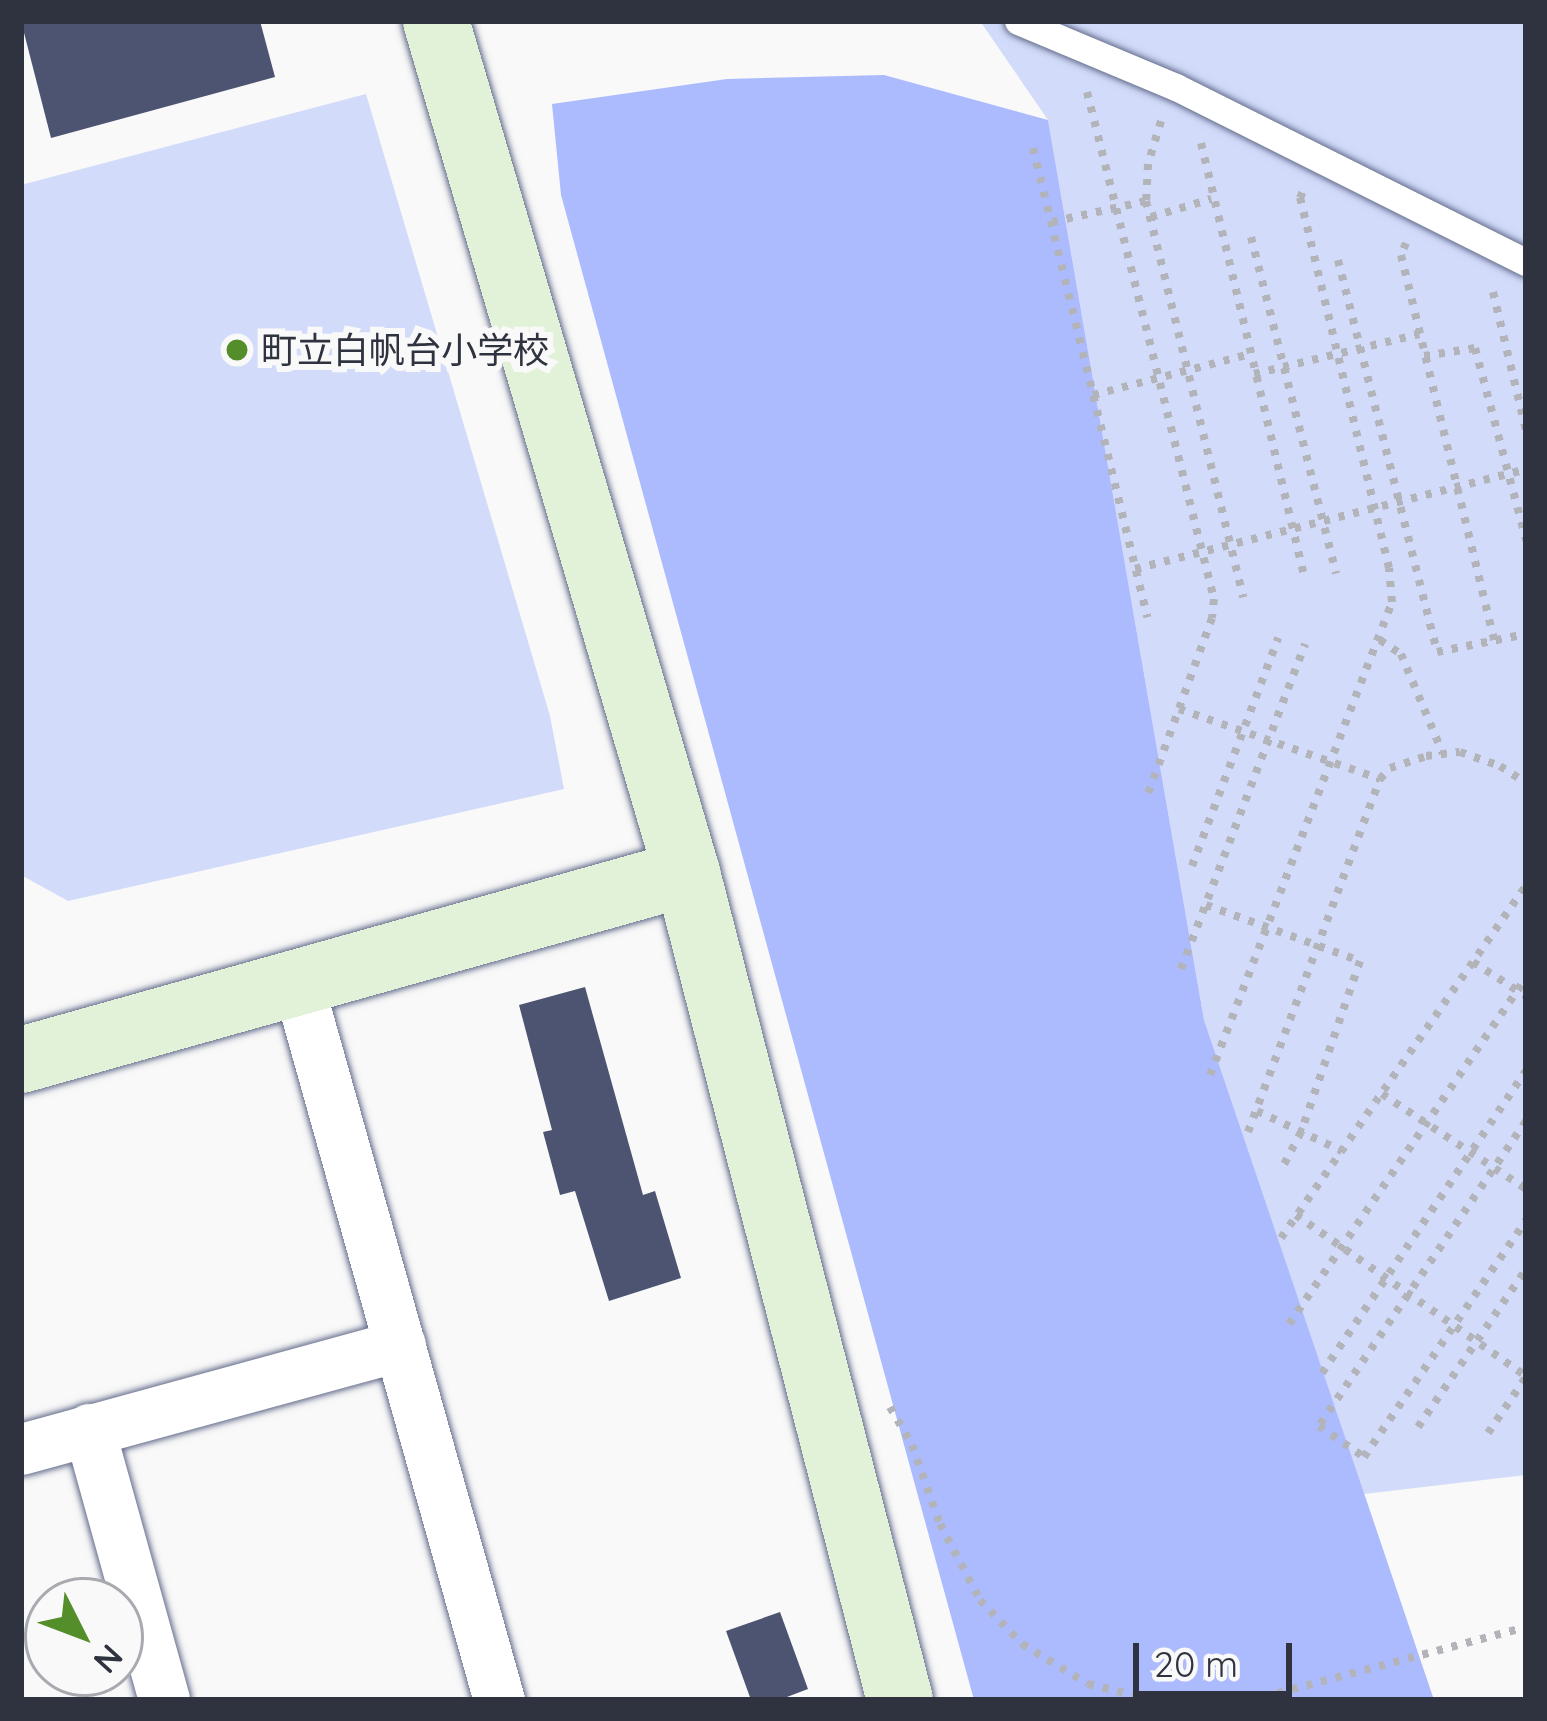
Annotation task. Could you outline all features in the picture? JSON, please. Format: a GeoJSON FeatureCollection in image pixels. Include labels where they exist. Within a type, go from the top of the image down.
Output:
{"type":"FeatureCollection","features":[{"type":"Feature","properties":{"kind":"street"},"geometry":{"type":"LineString","coordinates":[[445,23],[687,873],[900,1700]]}},
{"type":"Feature","properties":{"kind":"street"},"geometry":{"type":"LineString","coordinates":[[21,1060],[687,873]]}},
{"type":"Feature","properties":{"kind":"street"},"geometry":{"type":"LineString","coordinates":[[298,984],[499,1700]]}},
{"type":"Feature","properties":{"kind":"street"},"geometry":{"type":"LineString","coordinates":[[21,1449],[400,1345]]}},
{"type":"Feature","properties":{"kind":"street"},"geometry":{"type":"LineString","coordinates":[[89,1429],[164,1700]]}},
{"type":"Feature","properties":{"kind":"lane"},"geometry":{"type":"LineString","coordinates":[[1018,21],[1107,54],[1518,258]]}},
{"type":"Feature","properties":{"kind":"path"},"geometry":{"type":"LineString","coordinates":[[1107,54],[1087,93],[1214,599],[1212,618],[1148,794]]}},
{"type":"Feature","properties":{"kind":"path"},"geometry":{"type":"LineString","coordinates":[[1176,87],[1155,134],[1146,201],[1243,597]]}},
{"type":"Feature","properties":{"kind":"path"},"geometry":{"type":"LineString","coordinates":[[1200,144],[1305,578]]}},
{"type":"Feature","properties":{"kind":"path"},"geometry":{"type":"LineString","coordinates":[[1034,148],[1147,617]]}},
{"type":"Feature","properties":{"kind":"path"},"geometry":{"type":"LineString","coordinates":[[1210,1075],[1392,602],[1375,507],[1300,198],[1318,157]]}},
{"type":"Feature","properties":{"kind":"path"},"geometry":{"type":"LineString","coordinates":[[1150,217],[1211,199]]}},
{"type":"Feature","properties":{"kind":"path"},"geometry":{"type":"LineString","coordinates":[[1052,222],[1146,201]]}},
{"type":"Feature","properties":{"kind":"path"},"geometry":{"type":"LineString","coordinates":[[1251,236],[1336,573]]}},
{"type":"Feature","properties":{"kind":"path"},"geometry":{"type":"LineString","coordinates":[[1401,255],[1495,643]]}},
{"type":"Feature","properties":{"kind":"path"},"geometry":{"type":"LineString","coordinates":[[1518,258],[1492,291],[1526,430]]}},
{"type":"Feature","properties":{"kind":"path"},"geometry":{"type":"LineString","coordinates":[[1338,260],[1437,652],[1526,634]]}},
{"type":"Feature","properties":{"kind":"path"},"geometry":{"type":"LineString","coordinates":[[1254,374],[1419,334]]}},
{"type":"Feature","properties":{"kind":"path"},"geometry":{"type":"LineString","coordinates":[[1424,356],[1475,348],[1526,540]]}},
{"type":"Feature","properties":{"kind":"path"},"geometry":{"type":"LineString","coordinates":[[1093,395],[1250,354]]}},
{"type":"Feature","properties":{"kind":"path"},"geometry":{"type":"LineString","coordinates":[[1135,568],[1526,469]]}},
{"type":"Feature","properties":{"kind":"path"},"geometry":{"type":"LineString","coordinates":[[1192,866],[1278,638]]}},
{"type":"Feature","properties":{"kind":"path"},"geometry":{"type":"LineString","coordinates":[[1380,640],[1401,654],[1443,754]]}},
{"type":"Feature","properties":{"kind":"path"},"geometry":{"type":"LineString","coordinates":[[1181,969],[1305,644]]}},
{"type":"Feature","properties":{"kind":"path"},"geometry":{"type":"LineString","coordinates":[[1179,709],[1328,765],[1380,779]]}},
{"type":"Feature","properties":{"kind":"path"},"geometry":{"type":"LineString","coordinates":[[1248,1132],[1380,779],[1390,768],[1460,752],[1500,766],[1526,783]]}},
{"type":"Feature","properties":{"kind":"path"},"geometry":{"type":"LineString","coordinates":[[1281,1238],[1526,886]]}},
{"type":"Feature","properties":{"kind":"path"},"geometry":{"type":"LineString","coordinates":[[1206,905],[1360,961],[1301,1132],[1282,1168]]}},
{"type":"Feature","properties":{"kind":"path"},"geometry":{"type":"LineString","coordinates":[[1473,962],[1522,994]]}},
{"type":"Feature","properties":{"kind":"path"},"geometry":{"type":"LineString","coordinates":[[1288,1324],[1522,994],[1526,978]]}},
{"type":"Feature","properties":{"kind":"path"},"geometry":{"type":"LineString","coordinates":[[1322,1373],[1388,1282],[1526,1071]]}},
{"type":"Feature","properties":{"kind":"path"},"geometry":{"type":"LineString","coordinates":[[1382,1094],[1526,1189]]}},
{"type":"Feature","properties":{"kind":"path"},"geometry":{"type":"LineString","coordinates":[[1256,1111],[1342,1151]]}},
{"type":"Feature","properties":{"kind":"path"},"geometry":{"type":"LineString","coordinates":[[1526,1120],[1319,1426],[1364,1456],[1526,1220]]}},
{"type":"Feature","properties":{"kind":"path"},"geometry":{"type":"LineString","coordinates":[[1296,1215],[1526,1377],[1489,1433]]}},
{"type":"Feature","properties":{"kind":"path"},"geometry":{"type":"LineString","coordinates":[[1418,1427],[1526,1269]]}},
{"type":"Feature","properties":{"kind":"path"},"geometry":{"type":"LineString","coordinates":[[814,1355],[842,1356],[867,1369],[912,1445],[940,1524],[980,1600],[1022,1644],[1088,1684],[1153,1700]]}},
{"type":"Feature","properties":{"kind":"path"},"geometry":{"type":"LineString","coordinates":[[1230,1700],[1263,1697],[1526,1627]]}},
{"type":"Feature","properties":{"kind":"shaded area"},"geometry":{"type":"Polygon","coordinates":[[[980,21],[1526,21],[1526,1475],[1364,1494],[1204,1020],[1048,120],[980,21]]]}},
{"type":"Feature","properties":{"kind":"shaded area"},"geometry":{"type":"Polygon","coordinates":[[[884,75],[1048,120],[1204,1020],[1434,1700],[974,1700],[561,195],[552,104],[727,79],[884,75]]]}},
{"type":"Feature","properties":{"kind":"shaded area","name":"町立白帆台小学校"},"geometry":{"type":"Polygon","coordinates":[[[366,94],[550,716],[564,789],[68,901],[21,875],[21,185],[366,94]]]}},
{"type":"Feature","properties":{"kind":"building"},"geometry":{"type":"Polygon","coordinates":[[[21,21],[260,21],[275,77],[51,138],[21,21]]]}},
{"type":"Feature","properties":{"kind":"building"},"geometry":{"type":"Polygon","coordinates":[[[585,987],[643,1195],[655,1191],[681,1278],[609,1301],[575,1191],[560,1195],[543,1132],[552,1130],[519,1005],[585,987]]]}},
{"type":"Feature","properties":{"kind":"building"},"geometry":{"type":"Polygon","coordinates":[[[780,1612],[808,1689],[779,1700],[751,1700],[726,1631],[780,1612]]]}},
{"type":"Feature","properties":{"kind":"place","name":"町立白帆台小学校"},"geometry":{"type":"Point","coordinates":[237,350]}}]}
